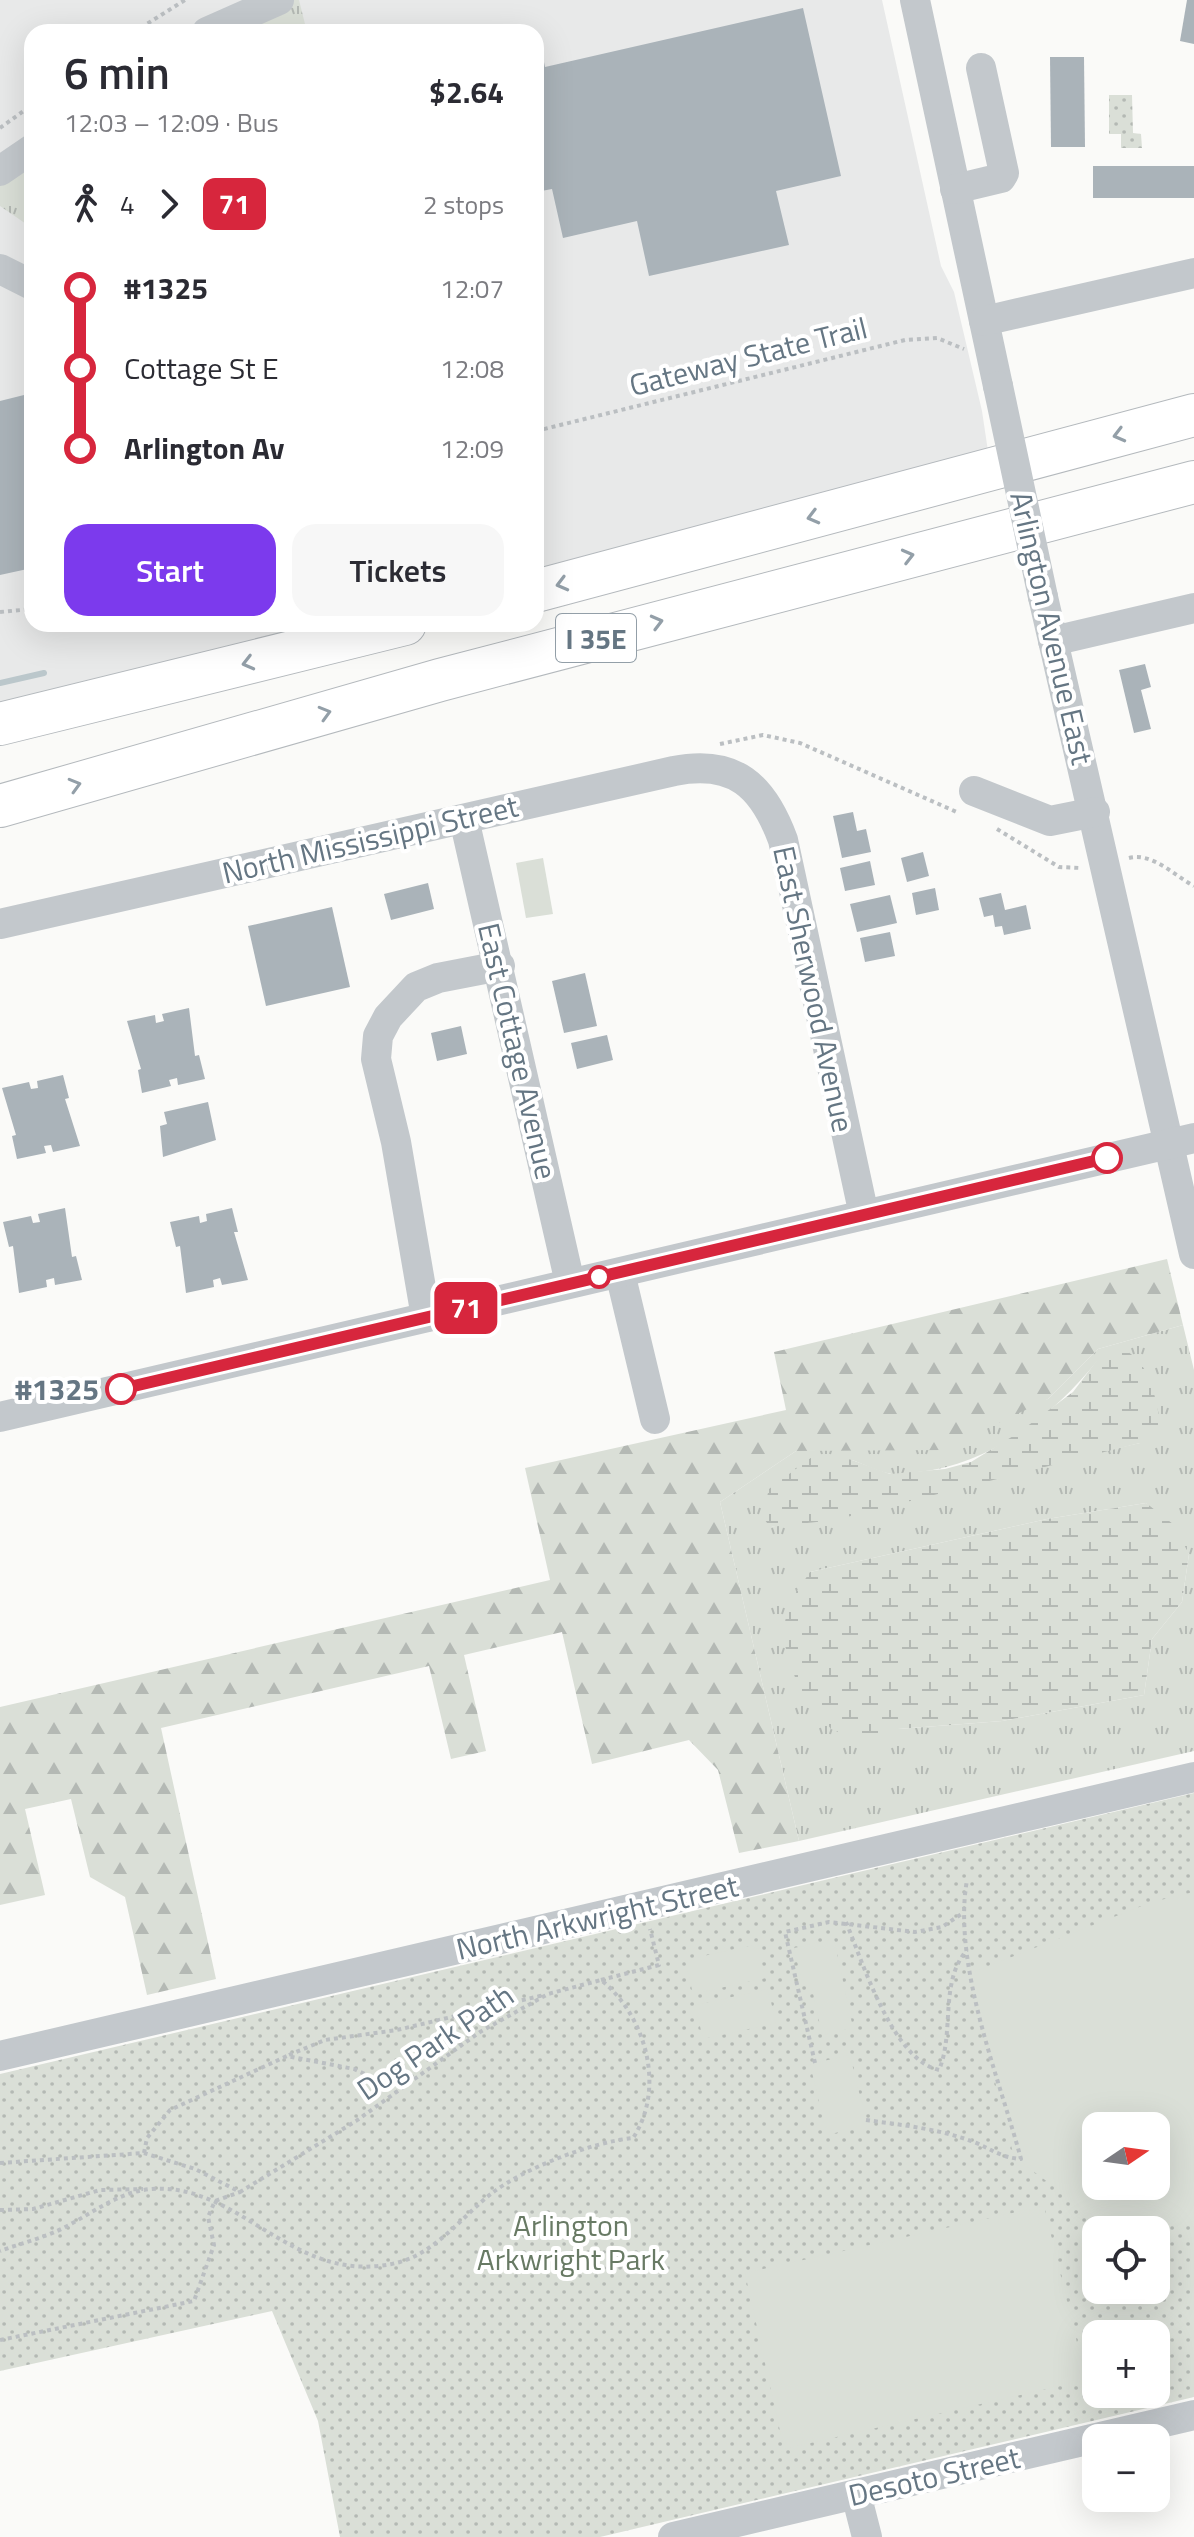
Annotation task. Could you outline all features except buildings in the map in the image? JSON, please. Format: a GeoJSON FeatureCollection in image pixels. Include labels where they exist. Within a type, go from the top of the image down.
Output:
{"type":"FeatureCollection","features":[{"type":"Feature","properties":{"kind":"highway","name":"I 35E"},"geometry":{"type":"LineString","coordinates":[[544,589],[1194,415]]}},
{"type":"Feature","properties":{"kind":"highway","name":"I 35E"},"geometry":{"type":"LineString","coordinates":[[0,806],[455,675],[1194,482]]}},
{"type":"Feature","properties":{"kind":"highway"},"geometry":{"type":"LineString","coordinates":[[0,724],[373,632]]}},
{"type":"Feature","properties":{"kind":"street"},"geometry":{"type":"LineString","coordinates":[[219,24],[245,6],[279,0]]}},
{"type":"Feature","properties":{"kind":"street","name":"Arlington Avenue East"},"geometry":{"type":"LineString","coordinates":[[915,0],[1053,641],[1181,1141],[1194,1254]]}},
{"type":"Feature","properties":{"kind":"street"},"geometry":{"type":"LineString","coordinates":[[955,189],[1001,178],[1004,173],[981,68]]}},
{"type":"Feature","properties":{"kind":"street"},"geometry":{"type":"LineString","coordinates":[[0,171],[24,154]]}},
{"type":"Feature","properties":{"kind":"street"},"geometry":{"type":"LineString","coordinates":[[0,269],[24,281]]}},
{"type":"Feature","properties":{"kind":"street"},"geometry":{"type":"LineString","coordinates":[[984,321],[1194,273]]}},
{"type":"Feature","properties":{"kind":"street"},"geometry":{"type":"LineString","coordinates":[[1053,641],[1194,608]]}},
{"type":"Feature","properties":{"kind":"street","name":"North Mississippi Street"},"geometry":{"type":"LineString","coordinates":[[0,924],[697,766],[718,769],[740,778]]}},
{"type":"Feature","properties":{"kind":"street","name":"East Sherwood Avenue"},"geometry":{"type":"LineString","coordinates":[[740,778],[766,801],[783,840],[864,1215]]}},
{"type":"Feature","properties":{"kind":"street"},"geometry":{"type":"LineString","coordinates":[[971,804],[1050,821],[1095,812]]}},
{"type":"Feature","properties":{"kind":"street","name":"East Cottage Avenue"},"geometry":{"type":"LineString","coordinates":[[464,819],[570,1283]]}},
{"type":"Feature","properties":{"kind":"street"},"geometry":{"type":"LineString","coordinates":[[426,1317],[407,1198],[376,1059],[378,1036],[388,1017],[416,987],[438,978],[500,966]]}},
{"type":"Feature","properties":{"kind":"street"},"geometry":{"type":"LineString","coordinates":[[0,1417],[1181,1141]]}},
{"type":"Feature","properties":{"kind":"street"},"geometry":{"type":"LineString","coordinates":[[620,1273],[655,1419]]}},
{"type":"Feature","properties":{"kind":"street","name":"North Arkwright Street"},"geometry":{"type":"LineString","coordinates":[[0,2056],[1194,1777]]}},
{"type":"Feature","properties":{"kind":"street","name":"Desoto Street"},"geometry":{"type":"LineString","coordinates":[[673,2537],[1194,2415]]}},
{"type":"Feature","properties":{"kind":"street"},"geometry":{"type":"LineString","coordinates":[[856,2494],[867,2537]]}},
{"type":"Feature","properties":{"kind":"path"},"geometry":{"type":"LineString","coordinates":[[147,24],[185,0]]}},
{"type":"Feature","properties":{"kind":"path"},"geometry":{"type":"LineString","coordinates":[[0,128],[24,111]]}},
{"type":"Feature","properties":{"kind":"path","name":"Gateway State Trail"},"geometry":{"type":"LineString","coordinates":[[544,429],[905,340],[937,338],[968,352]]}},
{"type":"Feature","properties":{"kind":"path"},"geometry":{"type":"LineString","coordinates":[[0,612],[24,610]]}},
{"type":"Feature","properties":{"kind":"path"},"geometry":{"type":"LineString","coordinates":[[708,747],[763,735],[800,743],[971,804]]}},
{"type":"Feature","properties":{"kind":"path"},"geometry":{"type":"LineString","coordinates":[[983,823],[1059,867],[1084,867]]}},
{"type":"Feature","properties":{"kind":"path"},"geometry":{"type":"LineString","coordinates":[[1137,856],[1158,863],[1194,886]]}},
{"type":"Feature","properties":{"kind":"path"},"geometry":{"type":"LineString","coordinates":[[866,2120],[930,2129],[974,2142],[1005,2158],[1021,2159],[1001,2100],[967,1950],[963,1913],[967,1880]]}},
{"type":"Feature","properties":{"kind":"path","name":"Dog Park Path"},"geometry":{"type":"LineString","coordinates":[[215,2201],[240,2192],[356,2121],[480,2032],[548,1994],[659,1965],[644,1906]]}},
{"type":"Feature","properties":{"kind":"path"},"geometry":{"type":"LineString","coordinates":[[815,2063],[785,1932],[829,1922],[846,1922],[915,1932],[942,1927],[963,1913]]}},
{"type":"Feature","properties":{"kind":"path"},"geometry":{"type":"LineString","coordinates":[[846,1922],[890,2023],[924,2067],[939,2070],[947,2052],[955,1964],[967,1950]]}},
{"type":"Feature","properties":{"kind":"path"},"geometry":{"type":"LineString","coordinates":[[0,2210],[33,2209],[100,2190],[190,2191],[215,2201],[260,2230],[335,2265],[402,2262],[435,2244],[495,2191],[525,2173],[597,2146],[633,2138],[643,2122],[651,2085],[645,2050],[621,1996],[601,1980]]}},
{"type":"Feature","properties":{"kind":"path"},"geometry":{"type":"LineString","coordinates":[[144,2153],[147,2138],[170,2110],[325,2040],[397,2030],[548,1994]]}},
{"type":"Feature","properties":{"kind":"path"},"geometry":{"type":"LineString","coordinates":[[287,2056],[354,2069],[397,2089]]}},
{"type":"Feature","properties":{"kind":"path"},"geometry":{"type":"LineString","coordinates":[[0,2163],[144,2153],[195,2169],[240,2192]]}},
{"type":"Feature","properties":{"kind":"path"},"geometry":{"type":"LineString","coordinates":[[0,2251],[57,2231],[115,2199],[150,2189]]}},
{"type":"Feature","properties":{"kind":"path"},"geometry":{"type":"LineString","coordinates":[[0,2340],[194,2301],[214,2245],[208,2217],[215,2201]]}},
{"type":"Feature","properties":{"kind":"shaded area"},"geometry":{"type":"Polygon","coordinates":[[[0,0],[882,0],[941,266],[954,292],[982,411],[989,458],[544,580],[544,24],[24,24],[24,632],[346,632],[0,721],[0,0]]]}},
{"type":"Feature","properties":{"kind":"green space"},"geometry":{"type":"Polygon","coordinates":[[[279,0],[299,0],[305,24],[225,24],[279,0]]]}},
{"type":"Feature","properties":{"kind":"green space"},"geometry":{"type":"Polygon","coordinates":[[[1109,95],[1132,95],[1133,133],[1141,134],[1142,148],[1121,148],[1121,134],[1109,134],[1109,95]]]}},
{"type":"Feature","properties":{"kind":"green space"},"geometry":{"type":"Polygon","coordinates":[[[24,154],[24,222],[0,206],[0,171],[24,154]]]}},
{"type":"Feature","properties":{"kind":"green space"},"geometry":{"type":"Polygon","coordinates":[[[543,858],[553,914],[526,918],[516,863],[543,858]]]}},
{"type":"Feature","properties":{"kind":"green space"},"geometry":{"type":"Polygon","coordinates":[[[1167,1259],[1183,1325],[1098,1349],[1048,1399],[943,1450],[796,1451],[720,1502],[799,1841],[739,1853],[718,1770],[689,1740],[592,1764],[562,1632],[464,1655],[486,1751],[451,1759],[429,1666],[161,1728],[216,1979],[147,1995],[125,1897],[90,1877],[71,1799],[25,1809],[45,1895],[0,1905],[0,1707],[550,1580],[525,1468],[786,1410],[774,1352],[1167,1259]]]}},
{"type":"Feature","properties":{"kind":"green space"},"geometry":{"type":"Polygon","coordinates":[[[1183,1325],[1194,1370],[1194,1751],[799,1841],[720,1502],[796,1451],[860,1448],[1048,1399],[1098,1349],[1183,1325]],[[1098,1360],[1041,1418],[995,1448],[945,1467],[902,1474],[883,1472],[852,1460],[771,1527],[1140,1443],[1098,1360]],[[1146,1503],[1047,1519],[810,1572],[898,1729],[1002,1721],[1144,1695],[1152,1639],[1182,1602],[1189,1554],[1146,1503]]]}},
{"type":"Feature","properties":{"kind":"green space"},"geometry":{"type":"Polygon","coordinates":[[[1125,1350],[1147,1374],[1162,1429],[1140,1443],[835,1520],[770,1527],[762,1516],[769,1489],[812,1457],[825,1454],[890,1474],[945,1469],[971,1462],[1018,1433],[1073,1392],[1098,1359],[1125,1350]]]}},
{"type":"Feature","properties":{"kind":"green space"},"geometry":{"type":"Polygon","coordinates":[[[1146,1503],[1173,1524],[1189,1554],[1182,1602],[1152,1639],[1144,1695],[1002,1721],[898,1729],[870,1745],[831,1729],[798,1687],[782,1636],[789,1603],[810,1572],[1047,1519],[1146,1503]]]}},
{"type":"Feature","properties":{"kind":"green space","name":"Arlington Arkwright Park"},"geometry":{"type":"Polygon","coordinates":[[[1194,1793],[1194,2397],[1170,2403],[1170,2320],[1082,2320],[1082,2408],[1147,2408],[600,2537],[340,2537],[318,2421],[272,2311],[0,2371],[0,2074],[1194,1793]]]}},
{"type":"Feature","properties":{"kind":"green space"},"geometry":{"type":"Polygon","coordinates":[[[1194,1892],[1194,2221],[1170,2225],[1170,2216],[1091,2214],[1014,2157],[968,1974],[1152,1902],[1194,1892]]]}},
{"type":"Feature","properties":{"kind":"green space"},"geometry":{"type":"Polygon","coordinates":[[[834,1939],[853,2028],[822,2035],[812,1988],[802,1982],[794,1948],[834,1939]]]}},
{"type":"Feature","properties":{"kind":"green space"},"geometry":{"type":"Polygon","coordinates":[[[758,1944],[765,1978],[693,1994],[685,1960],[758,1944]]]}},
{"type":"Feature","properties":{"kind":"green space"},"geometry":{"type":"Polygon","coordinates":[[[768,1989],[776,2023],[703,2039],[695,2005],[768,1989]]]}},
{"type":"Feature","properties":{"kind":"green space"},"geometry":{"type":"Polygon","coordinates":[[[850,2055],[867,2125],[827,2135],[810,2064],[850,2055]]]}},
{"type":"Feature","properties":{"kind":"green space"},"geometry":{"type":"Polygon","coordinates":[[[1044,2206],[1082,2363],[1082,2381],[784,2449],[745,2273],[1044,2206]]]}},
{"type":"Feature","properties":{"kind":"waterway"},"geometry":{"type":"LineString","coordinates":[[0,683],[44,673]]}},
{"type":"Feature","properties":{"kind":"bus line","name":"71"},"geometry":{"type":"LineString","coordinates":[[121,1389],[1107,1158]]}},
{"type":"Feature","properties":{"kind":"place","name":"#1325"},"geometry":{"type":"Point","coordinates":[121,1389]}}]}
